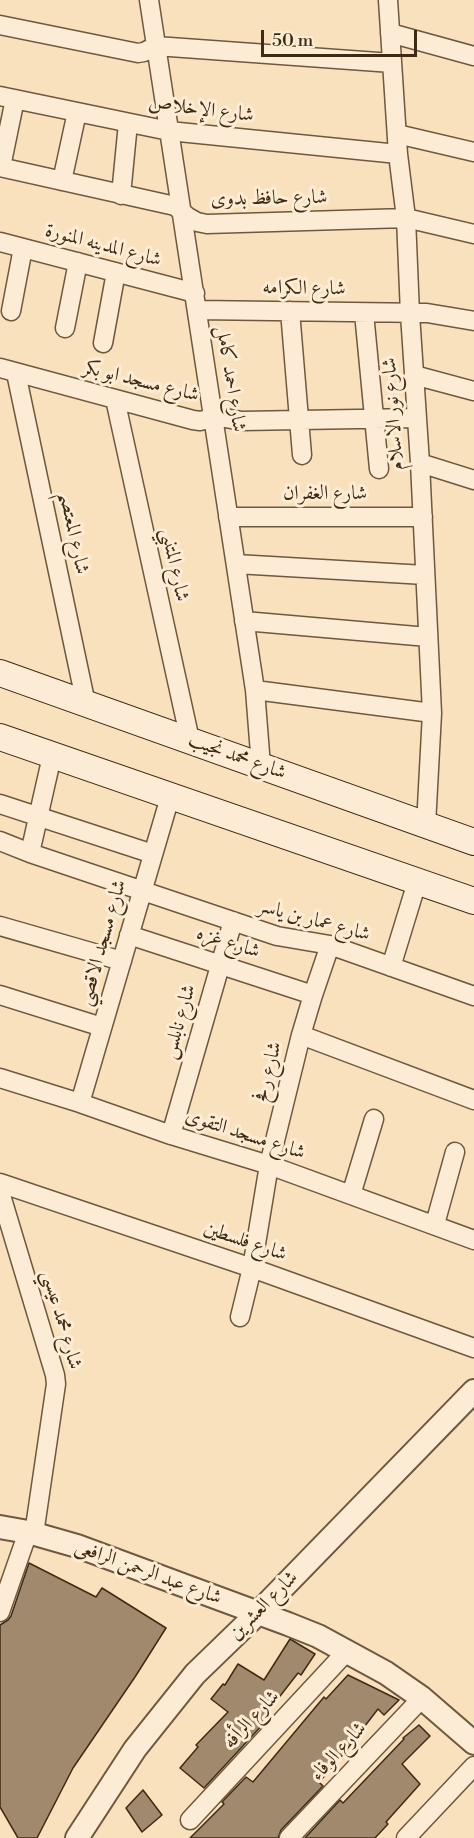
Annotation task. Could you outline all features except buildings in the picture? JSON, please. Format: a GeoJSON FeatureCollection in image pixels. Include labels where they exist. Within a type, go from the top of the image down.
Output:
{"type":"FeatureCollection","features":[{"type":"Feature","properties":{"kind":"main road","name":"شارع محمد نجيب"},"geometry":{"type":"LineString","coordinates":[[0,673],[474,842]]}},
{"type":"Feature","properties":{"kind":"main road"},"geometry":{"type":"LineString","coordinates":[[0,737],[474,901]]}},
{"type":"Feature","properties":{"kind":"street","name":"شارع احمد كامل"},"geometry":{"type":"LineString","coordinates":[[149,0],[255,690],[261,766]]}},
{"type":"Feature","properties":{"kind":"street","name":"شارع نور الاسلام"},"geometry":{"type":"LineString","coordinates":[[388,0],[398,154],[406,218],[423,517],[432,713],[426,825]]}},
{"type":"Feature","properties":{"kind":"street"},"geometry":{"type":"LineString","coordinates":[[0,25],[138,53],[156,46],[392,63]]}},
{"type":"Feature","properties":{"kind":"street"},"geometry":{"type":"LineString","coordinates":[[390,33],[474,56]]}},
{"type":"Feature","properties":{"kind":"street"},"geometry":{"type":"LineString","coordinates":[[0,167],[7,98]]}},
{"type":"Feature","properties":{"kind":"street","name":"شارع الإخلاص"},"geometry":{"type":"LineString","coordinates":[[7,98],[169,131],[398,154]]}},
{"type":"Feature","properties":{"kind":"street"},"geometry":{"type":"LineString","coordinates":[[62,182],[77,112]]}},
{"type":"Feature","properties":{"kind":"street"},"geometry":{"type":"LineString","coordinates":[[121,195],[128,123]]}},
{"type":"Feature","properties":{"kind":"street"},"geometry":{"type":"LineString","coordinates":[[397,134],[474,152]]}},
{"type":"Feature","properties":{"kind":"street","name":"شارع حافظ بدوى"},"geometry":{"type":"LineString","coordinates":[[0,167],[167,204],[181,210],[197,222],[207,224],[406,218],[474,234]]}},
{"type":"Feature","properties":{"kind":"street","name":"شارع المدينه المنورة"},"geometry":{"type":"LineString","coordinates":[[0,242],[116,272],[196,301]]}},
{"type":"Feature","properties":{"kind":"street"},"geometry":{"type":"LineString","coordinates":[[11,311],[23,248]]}},
{"type":"Feature","properties":{"kind":"street"},"geometry":{"type":"LineString","coordinates":[[65,328],[78,262]]}},
{"type":"Feature","properties":{"kind":"street"},"geometry":{"type":"LineString","coordinates":[[103,343],[116,272]]}},
{"type":"Feature","properties":{"kind":"street","name":"شارع الكرامه"},"geometry":{"type":"LineString","coordinates":[[196,301],[290,311],[427,313],[474,321]]}},
{"type":"Feature","properties":{"kind":"street"},"geometry":{"type":"LineString","coordinates":[[290,311],[302,455]]}},
{"type":"Feature","properties":{"kind":"street"},"geometry":{"type":"LineString","coordinates":[[364,313],[379,469]]}},
{"type":"Feature","properties":{"kind":"street","name":"شارع مسجد ابو بكر"},"geometry":{"type":"LineString","coordinates":[[8,370],[200,421],[213,418],[242,421],[299,421],[416,417]]}},
{"type":"Feature","properties":{"kind":"street","name":"شارع المعتصم"},"geometry":{"type":"LineString","coordinates":[[8,370],[86,704]]}},
{"type":"Feature","properties":{"kind":"street"},"geometry":{"type":"LineString","coordinates":[[414,375],[474,391]]}},
{"type":"Feature","properties":{"kind":"street","name":"شارع المتنبي"},"geometry":{"type":"LineString","coordinates":[[115,399],[190,740]]}},
{"type":"Feature","properties":{"kind":"street"},"geometry":{"type":"LineString","coordinates":[[420,463],[474,480]]}},
{"type":"Feature","properties":{"kind":"street","name":"شارع الغفران"},"geometry":{"type":"LineString","coordinates":[[228,517],[423,517]]}},
{"type":"Feature","properties":{"kind":"street"},"geometry":{"type":"LineString","coordinates":[[236,564],[425,575]]}},
{"type":"Feature","properties":{"kind":"street"},"geometry":{"type":"LineString","coordinates":[[244,621],[428,637]]}},
{"type":"Feature","properties":{"kind":"street"},"geometry":{"type":"LineString","coordinates":[[255,690],[432,713]]}},
{"type":"Feature","properties":{"kind":"street"},"geometry":{"type":"LineString","coordinates":[[30,853],[52,756]]}},
{"type":"Feature","properties":{"kind":"street","name":"شارع مسجد الاقصي"},"geometry":{"type":"LineString","coordinates":[[80,1103],[170,797]]}},
{"type":"Feature","properties":{"kind":"street"},"geometry":{"type":"LineString","coordinates":[[0,804],[153,854]]}},
{"type":"Feature","properties":{"kind":"street","name":"شارع عمار بن ياسر"},"geometry":{"type":"LineString","coordinates":[[0,841],[277,936],[330,945],[474,996]]}},
{"type":"Feature","properties":{"kind":"street"},"geometry":{"type":"LineString","coordinates":[[391,967],[417,882]]}},
{"type":"Feature","properties":{"kind":"street","name":"شارع نابلس"},"geometry":{"type":"LineString","coordinates":[[171,1135],[233,921]]}},
{"type":"Feature","properties":{"kind":"street"},"geometry":{"type":"LineString","coordinates":[[0,927],[122,961]]}},
{"type":"Feature","properties":{"kind":"street","name":"شارع غزه"},"geometry":{"type":"LineString","coordinates":[[129,935],[313,994]]}},
{"type":"Feature","properties":{"kind":"street","name":"شارع رفح"},"geometry":{"type":"LineString","coordinates":[[240,1317],[252,1268],[269,1166],[301,1035],[330,945]]}},
{"type":"Feature","properties":{"kind":"street"},"geometry":{"type":"LineString","coordinates":[[0,995],[102,1027]]}},
{"type":"Feature","properties":{"kind":"street"},"geometry":{"type":"LineString","coordinates":[[301,1035],[474,1100]]}},
{"type":"Feature","properties":{"kind":"street","name":"شارع مسجد التقوى"},"geometry":{"type":"LineString","coordinates":[[0,1077],[269,1166],[474,1239]]}},
{"type":"Feature","properties":{"kind":"street"},"geometry":{"type":"LineString","coordinates":[[351,1195],[374,1119]]}},
{"type":"Feature","properties":{"kind":"street"},"geometry":{"type":"LineString","coordinates":[[435,1224],[455,1152]]}},
{"type":"Feature","properties":{"kind":"street","name":"شارع فلسطين"},"geometry":{"type":"LineString","coordinates":[[0,1183],[252,1268],[474,1348]]}},
{"type":"Feature","properties":{"kind":"street","name":"شارع محمد عيسي"},"geometry":{"type":"LineString","coordinates":[[0,1192],[4,1222],[56,1384],[31,1533],[0,1612]]}},
{"type":"Feature","properties":{"kind":"street","name":"شارع العشرين"},"geometry":{"type":"LineString","coordinates":[[77,1838],[108,1788],[164,1711],[195,1674],[258,1613],[474,1391]]}},
{"type":"Feature","properties":{"kind":"street","name":"شارع عبد الرحمن الرافعى"},"geometry":{"type":"LineString","coordinates":[[0,1527],[78,1546],[288,1624],[386,1673],[422,1698],[474,1743]]}},
{"type":"Feature","properties":{"kind":"street","name":"شارع الرأفه"},"geometry":{"type":"LineString","coordinates":[[190,1820],[346,1651]]}},
{"type":"Feature","properties":{"kind":"street","name":"شارع الوفاء"},"geometry":{"type":"LineString","coordinates":[[289,1838],[422,1698]]}},
{"type":"Feature","properties":{"kind":"street"},"geometry":{"type":"LineString","coordinates":[[406,1838],[474,1767]]}}]}
